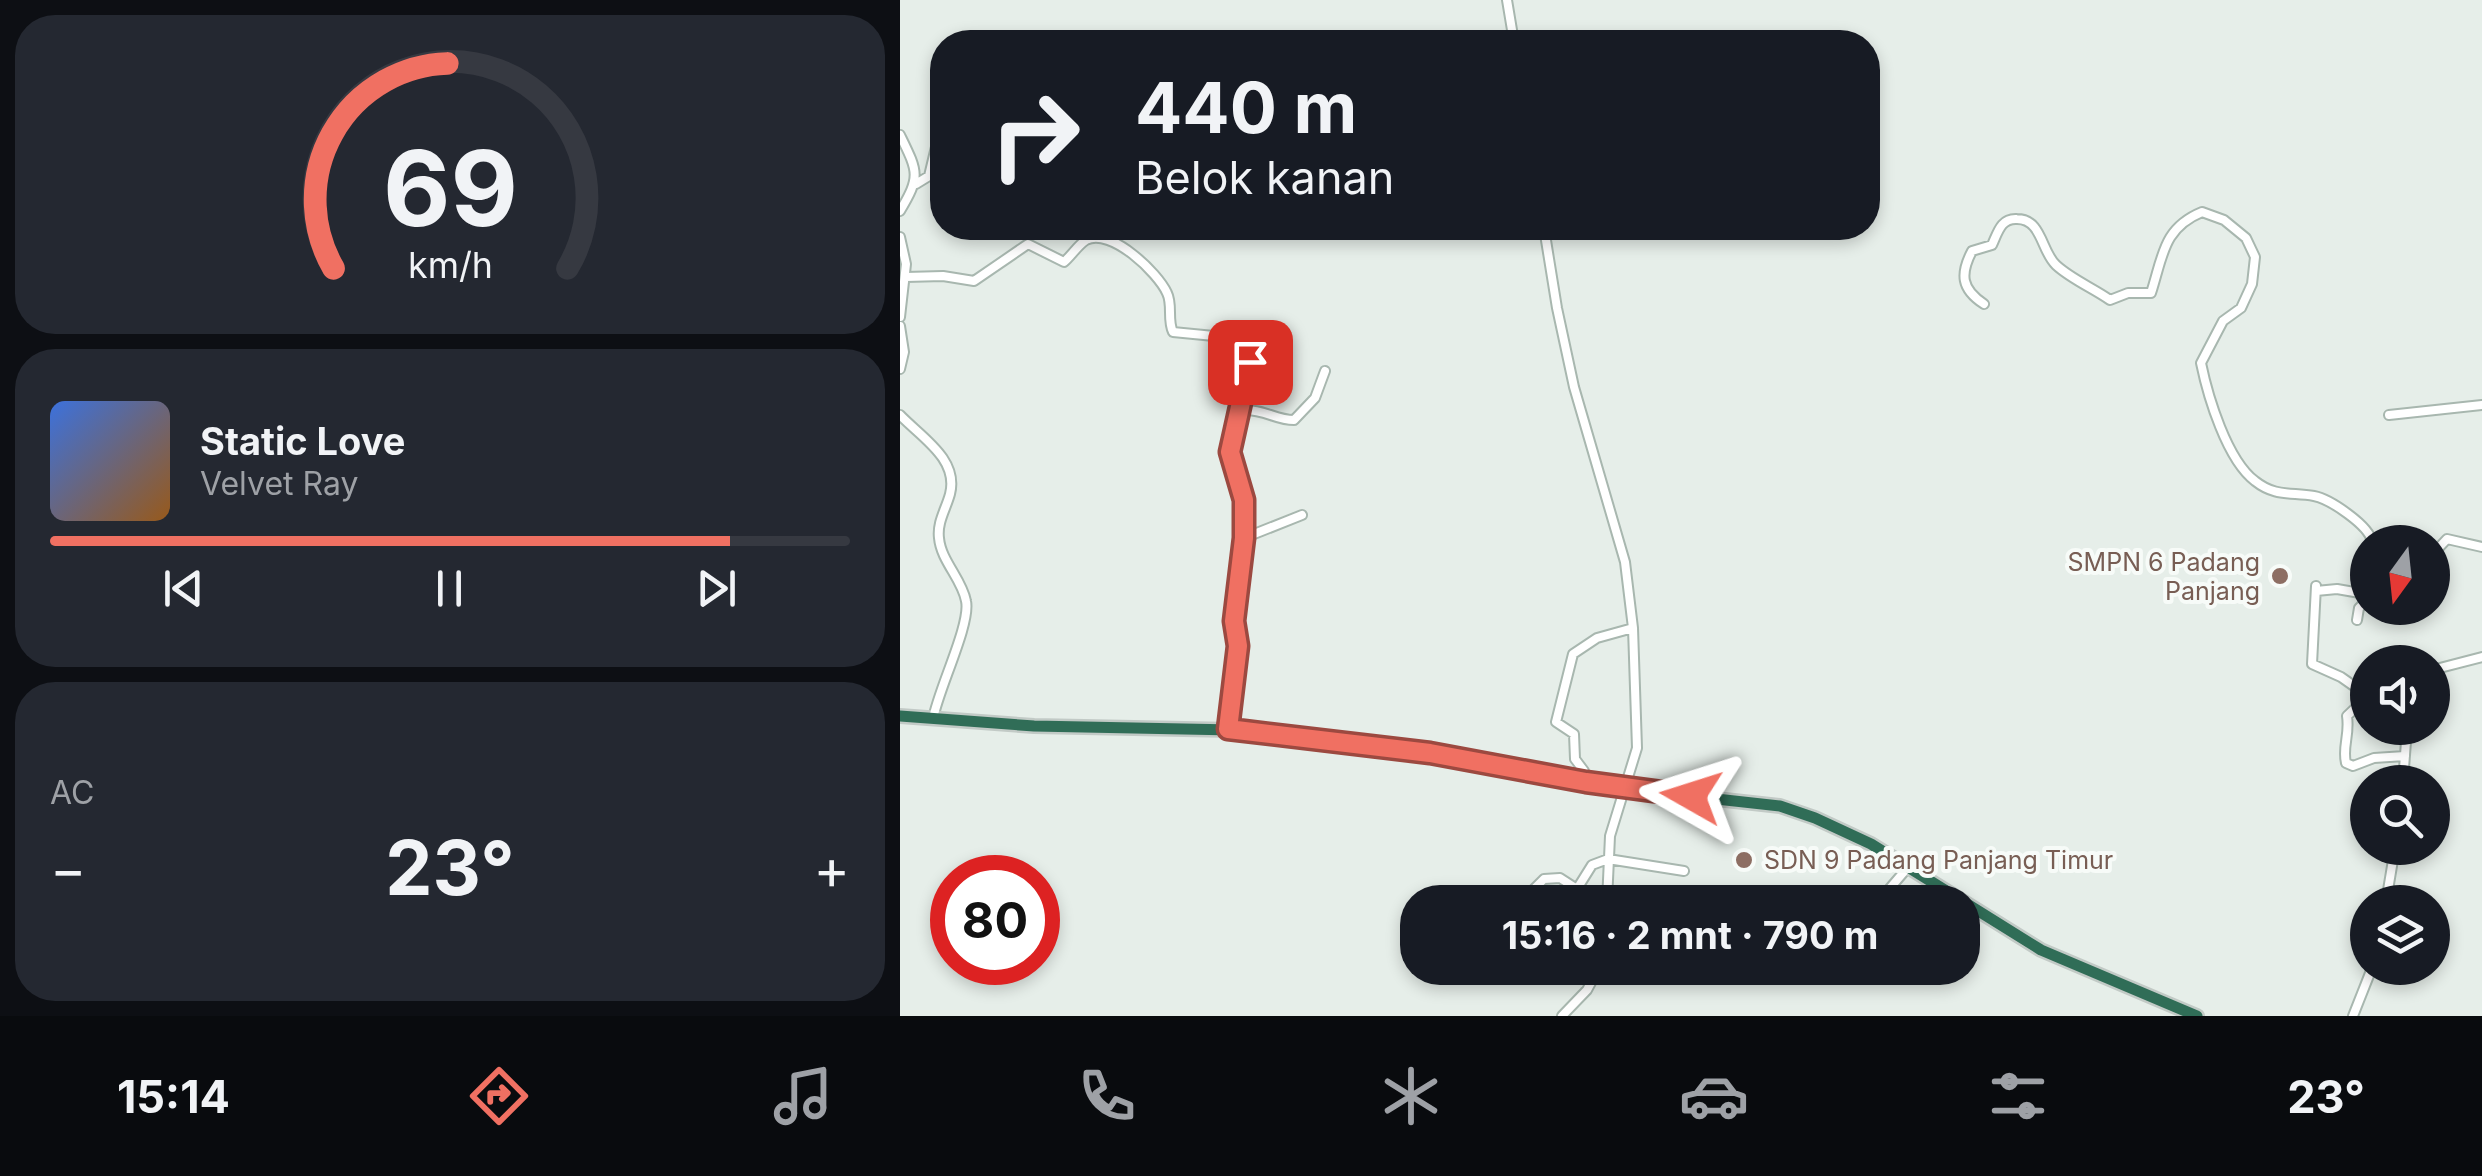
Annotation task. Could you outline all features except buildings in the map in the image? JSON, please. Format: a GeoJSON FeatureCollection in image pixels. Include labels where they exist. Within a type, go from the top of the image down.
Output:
{"type":"FeatureCollection","features":[{"type":"Feature","properties":{"kind":"highway"},"geometry":{"type":"LineString","coordinates":[[900,716],[1034,726],[1228,729],[1430,753],[1586,782],[1780,806],[1872,844],[2041,950],[2197,1016]]}},
{"type":"Feature","properties":{"kind":"street"},"geometry":{"type":"LineString","coordinates":[[1507,0],[1512,30]]}},
{"type":"Feature","properties":{"kind":"street"},"geometry":{"type":"LineString","coordinates":[[900,135],[916,173],[916,184]]}},
{"type":"Feature","properties":{"kind":"street"},"geometry":{"type":"LineString","coordinates":[[900,212],[916,184],[930,172]]}},
{"type":"Feature","properties":{"kind":"street"},"geometry":{"type":"LineString","coordinates":[[1984,304],[1971,296],[1962,270],[1972,251],[1992,245],[2001,225],[2012,218],[2026,220],[2040,232],[2044,249],[2057,266],[2110,300],[2128,293],[2151,293],[2170,234],[2184,220],[2202,212],[2224,220],[2246,238],[2255,256],[2252,284],[2241,308],[2223,321],[2201,362],[2215,412],[2238,466],[2274,493],[2317,496],[2364,525]]}},
{"type":"Feature","properties":{"kind":"street"},"geometry":{"type":"LineString","coordinates":[[900,237],[906,277],[900,317]]}},
{"type":"Feature","properties":{"kind":"street"},"geometry":{"type":"LineString","coordinates":[[906,277],[943,276],[974,281],[1028,244],[1060,263],[1089,240]]}},
{"type":"Feature","properties":{"kind":"street"},"geometry":{"type":"LineString","coordinates":[[1098,240],[1138,256],[1166,291],[1173,332],[1224,337],[1246,354],[1250,370],[1230,452],[1244,500],[1244,538],[1234,621],[1238,646],[1228,729]]}},
{"type":"Feature","properties":{"kind":"street"},"geometry":{"type":"LineString","coordinates":[[1546,240],[1574,387],[1625,562],[1633,628],[1637,748],[1612,824],[1607,885]]}},
{"type":"Feature","properties":{"kind":"street"},"geometry":{"type":"LineString","coordinates":[[900,327],[904,352],[900,369]]}},
{"type":"Feature","properties":{"kind":"street"},"geometry":{"type":"LineString","coordinates":[[1242,410],[1259,409],[1294,420],[1315,398],[1325,371]]}},
{"type":"Feature","properties":{"kind":"street"},"geometry":{"type":"LineString","coordinates":[[2389,415],[2482,405]]}},
{"type":"Feature","properties":{"kind":"street"},"geometry":{"type":"LineString","coordinates":[[900,415],[949,464],[953,476],[939,540],[966,600],[964,623],[937,695],[933,719]]}},
{"type":"Feature","properties":{"kind":"street"},"geometry":{"type":"LineString","coordinates":[[1244,538],[1302,515]]}},
{"type":"Feature","properties":{"kind":"street"},"geometry":{"type":"LineString","coordinates":[[2450,538],[2482,548]]}},
{"type":"Feature","properties":{"kind":"street"},"geometry":{"type":"LineString","coordinates":[[2350,591],[2316,589],[2312,664],[2350,684]]}},
{"type":"Feature","properties":{"kind":"street"},"geometry":{"type":"LineString","coordinates":[[1586,782],[1584,771],[1574,759],[1574,734],[1556,722],[1573,654],[1597,638],[1633,628]]}},
{"type":"Feature","properties":{"kind":"street"},"geometry":{"type":"LineString","coordinates":[[2450,665],[2482,656]]}},
{"type":"Feature","properties":{"kind":"street"},"geometry":{"type":"LineString","coordinates":[[2350,731],[2344,752],[2346,763],[2353,766],[2374,758],[2405,756]]}},
{"type":"Feature","properties":{"kind":"street"},"geometry":{"type":"LineString","coordinates":[[2404,765],[2405,745]]}},
{"type":"Feature","properties":{"kind":"street"},"geometry":{"type":"LineString","coordinates":[[1580,885],[1592,865],[1608,859],[1684,871]]}},
{"type":"Feature","properties":{"kind":"street"},"geometry":{"type":"LineString","coordinates":[[1893,885],[1909,866]]}},
{"type":"Feature","properties":{"kind":"street"},"geometry":{"type":"LineString","coordinates":[[1538,885],[1544,879],[1560,878],[1571,885]]}},
{"type":"Feature","properties":{"kind":"street"},"geometry":{"type":"LineString","coordinates":[[1562,1016],[1590,985]]}},
{"type":"Feature","properties":{"kind":"street"},"geometry":{"type":"LineString","coordinates":[[2353,1016],[2365,985]]}},
{"type":"Feature","properties":{"kind":"place","name":"SMPN 6 Padang Panjang"},"geometry":{"type":"Point","coordinates":[2280,576]}},
{"type":"Feature","properties":{"kind":"place","name":"SDN 9 Padang Panjang Timur"},"geometry":{"type":"Point","coordinates":[1744,860]}},
{"type":"Feature","properties":{"kind":"route"},"geometry":{"type":"LineString","coordinates":[[1250,362],[1230,452],[1244,500],[1244,538],[1234,621],[1238,646],[1228,729],[1356,742],[1691,796]]}}]}
